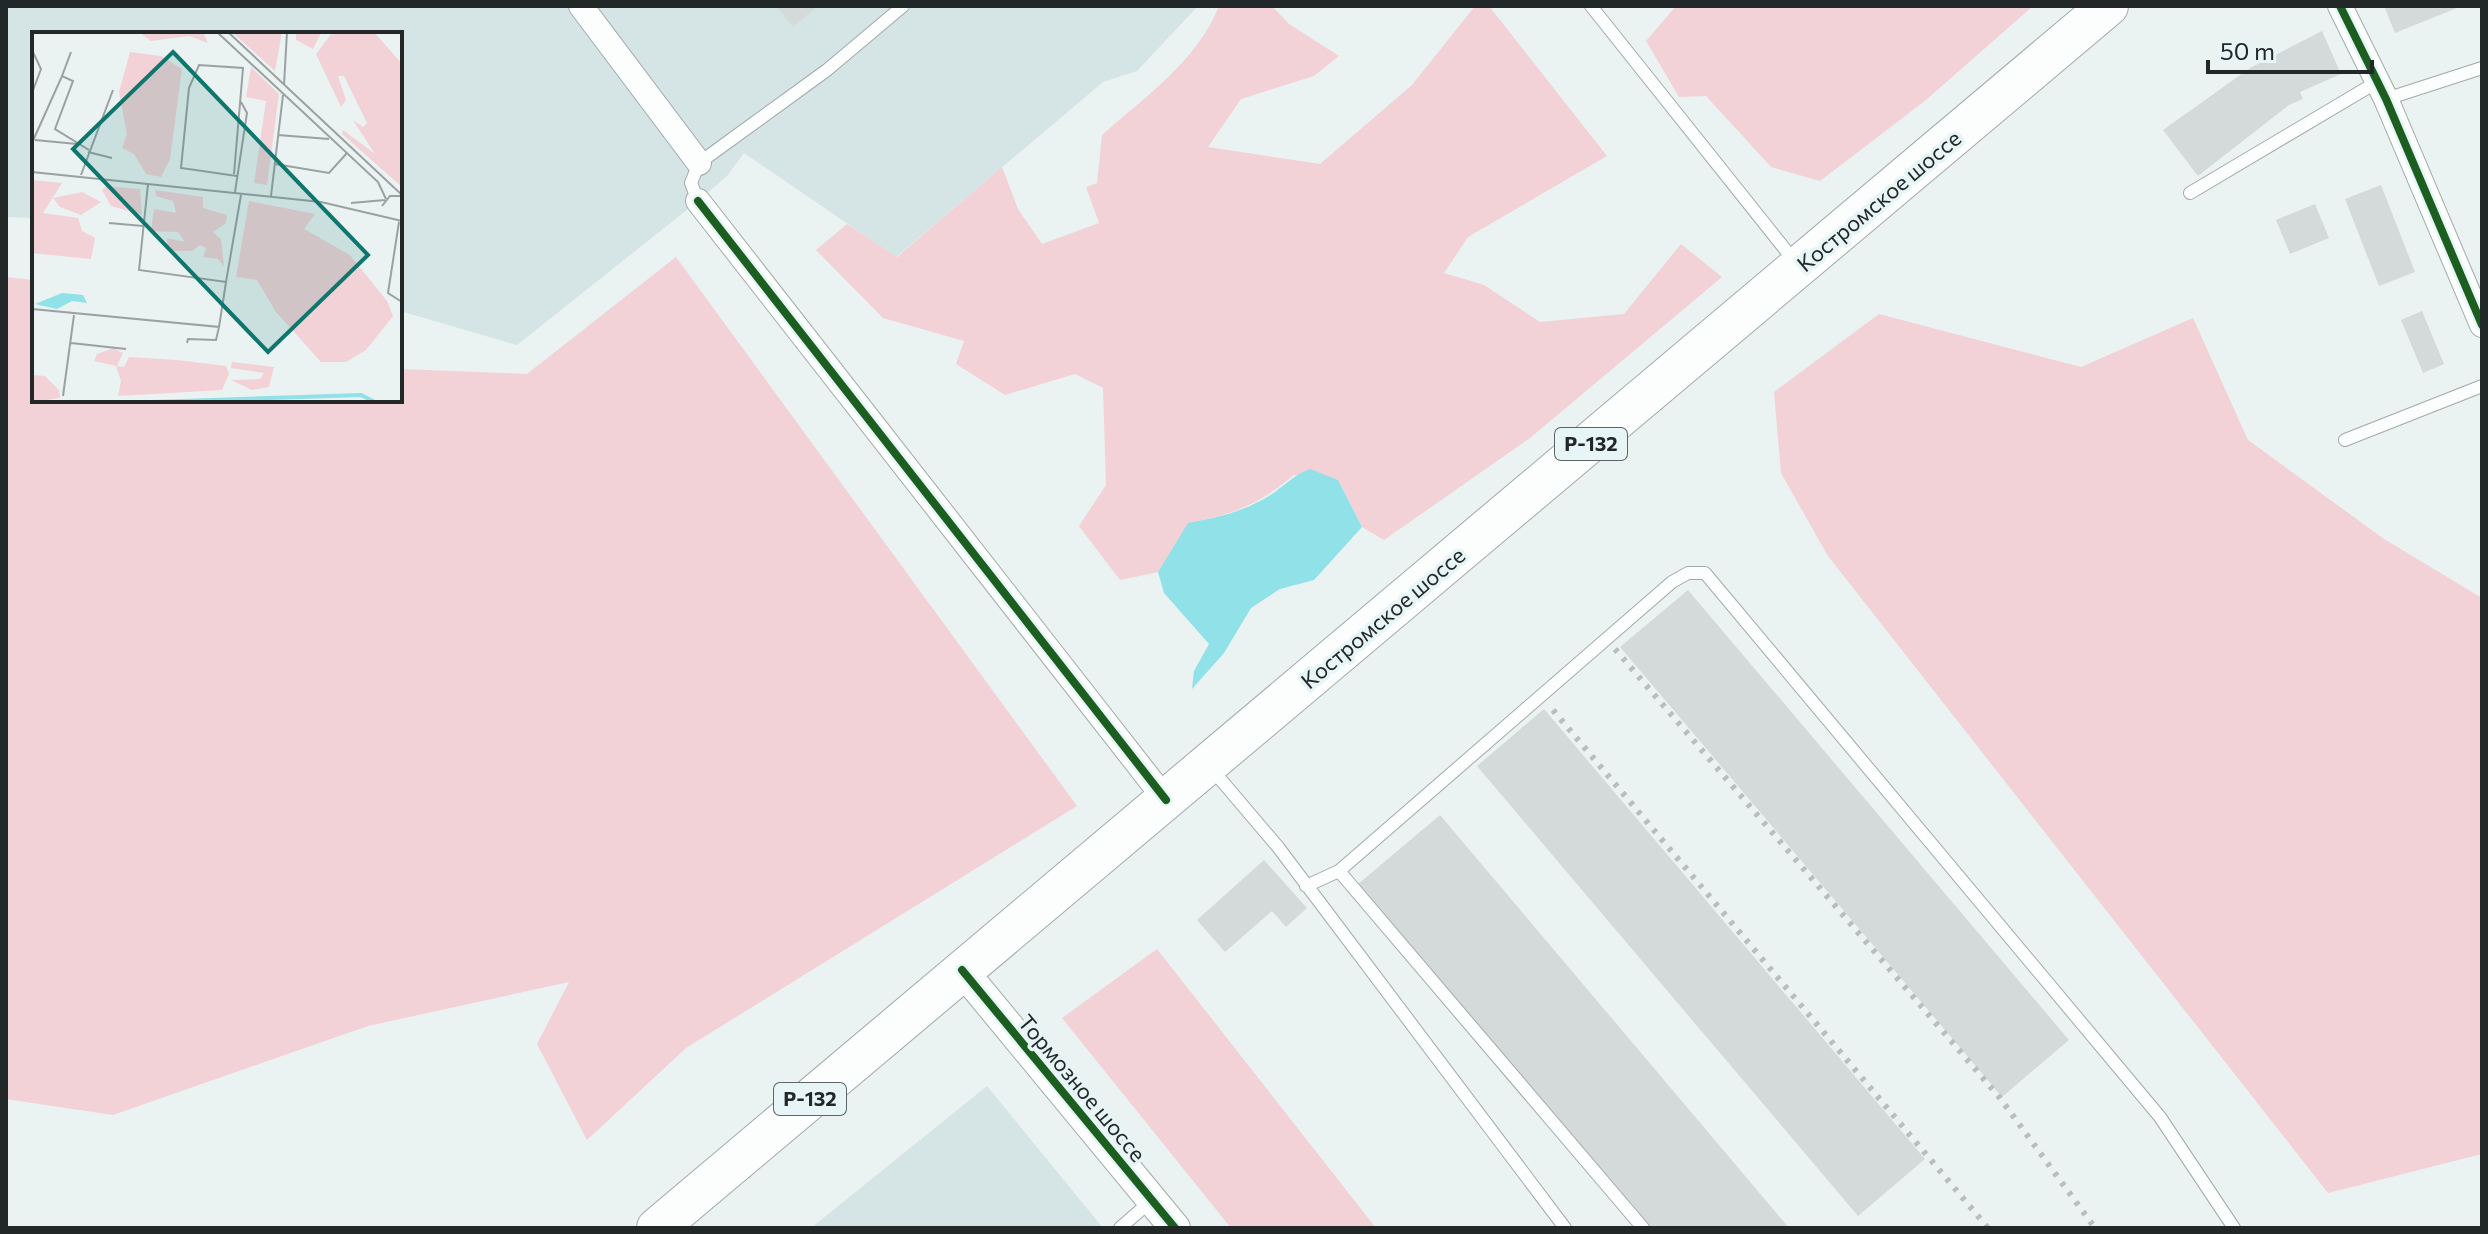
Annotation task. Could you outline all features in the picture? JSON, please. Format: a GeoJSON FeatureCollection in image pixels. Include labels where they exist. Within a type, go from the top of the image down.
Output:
{"type":"FeatureCollection","features":[{"type":"Feature","properties":{"kind":"highway","name":"Костромское шоссе"},"geometry":{"type":"LineString","coordinates":[[657,1228],[2108,6]]}},
{"type":"Feature","properties":{"kind":"street"},"geometry":{"type":"LineString","coordinates":[[581,6],[699,163]]}},
{"type":"Feature","properties":{"kind":"street"},"geometry":{"type":"LineString","coordinates":[[2340,6],[2382,90],[2482,325]]}},
{"type":"Feature","properties":{"kind":"street"},"geometry":{"type":"LineString","coordinates":[[698,201],[1166,800]]}},
{"type":"Feature","properties":{"kind":"street","name":"Тормозное шоссе"},"geometry":{"type":"LineString","coordinates":[[962,970],[1175,1228]]}},
{"type":"Feature","properties":{"kind":"lane"},"geometry":{"type":"LineString","coordinates":[[698,201],[691,183],[699,163],[827,70],[903,6]]}},
{"type":"Feature","properties":{"kind":"lane"},"geometry":{"type":"LineString","coordinates":[[1591,6],[1800,268]]}},
{"type":"Feature","properties":{"kind":"lane"},"geometry":{"type":"LineString","coordinates":[[2190,193],[2382,90],[2482,68]]}},
{"type":"Feature","properties":{"kind":"lane"},"geometry":{"type":"LineString","coordinates":[[2345,440],[2482,386]]}},
{"type":"Feature","properties":{"kind":"lane"},"geometry":{"type":"LineString","coordinates":[[1306,886],[1339,871],[1672,582],[1688,573],[1705,573],[2160,1117],[2234,1228]]}},
{"type":"Feature","properties":{"kind":"lane"},"geometry":{"type":"LineString","coordinates":[[1208,764],[1278,847],[1565,1228]]}},
{"type":"Feature","properties":{"kind":"lane"},"geometry":{"type":"LineString","coordinates":[[1339,871],[1643,1228]]}},
{"type":"Feature","properties":{"kind":"lane"},"geometry":{"type":"LineString","coordinates":[[1120,1228],[1152,1200]]}},
{"type":"Feature","properties":{"kind":"shaded area"},"geometry":{"type":"Polygon","coordinates":[[[6,6],[1198,6],[1137,71],[1103,82],[896,257],[744,153],[727,176],[698,201],[517,345],[402,312],[402,32],[32,32],[32,218],[6,217],[6,6]]]}},
{"type":"Feature","properties":{"kind":"shaded area"},"geometry":{"type":"Polygon","coordinates":[[[1219,6],[1272,6],[1289,24],[1339,56],[1314,76],[1241,99],[1208,147],[1320,164],[1412,85],[1475,6],[1489,6],[1607,156],[1468,237],[1444,273],[1484,285],[1540,322],[1624,314],[1681,244],[1722,277],[1530,438],[1384,540],[1362,527],[1338,480],[1294,475],[1245,507],[1189,523],[1158,572],[1120,580],[1079,526],[1106,485],[1103,388],[1075,374],[1005,395],[956,364],[964,341],[883,318],[816,250],[847,224],[897,257],[1002,167],[1018,209],[1042,244],[1099,223],[1086,187],[1097,183],[1102,135],[1184,61],[1198,44],[1219,6]]]}},
{"type":"Feature","properties":{"kind":"shaded area"},"geometry":{"type":"Polygon","coordinates":[[[1676,6],[2033,6],[1926,100],[1820,181],[1771,167],[1706,96],[1679,97],[1646,41],[1676,6]]]}},
{"type":"Feature","properties":{"kind":"shaded area"},"geometry":{"type":"Polygon","coordinates":[[[676,257],[1077,806],[686,1048],[587,1140],[537,1044],[569,982],[368,1026],[113,1115],[6,1099],[6,277],[32,280],[32,402],[402,402],[402,369],[527,374],[676,257]]]}},
{"type":"Feature","properties":{"kind":"shaded area"},"geometry":{"type":"Polygon","coordinates":[[[1879,314],[2081,367],[2193,318],[2248,440],[2384,539],[2482,598],[2482,1154],[2328,1193],[1828,556],[1781,473],[1774,392],[1879,314]]]}},
{"type":"Feature","properties":{"kind":"shaded area"},"geometry":{"type":"Polygon","coordinates":[[[1157,949],[1376,1228],[1231,1228],[1062,1018],[1157,949]]]}},
{"type":"Feature","properties":{"kind":"shaded area"},"geometry":{"type":"Polygon","coordinates":[[[987,1086],[1103,1228],[811,1228],[987,1086]]]}},
{"type":"Feature","properties":{"kind":"water"},"geometry":{"type":"Polygon","coordinates":[[[1310,469],[1338,480],[1362,527],[1314,580],[1280,589],[1251,608],[1224,653],[1192,689],[1194,671],[1209,644],[1164,593],[1158,572],[1188,523],[1253,505],[1310,469]]]}},
{"type":"Feature","properties":{"kind":"building"},"geometry":{"type":"Polygon","coordinates":[[[776,6],[818,6],[793,27],[776,6]]]}},
{"type":"Feature","properties":{"kind":"building"},"geometry":{"type":"Polygon","coordinates":[[[2384,6],[2462,6],[2395,33],[2384,6]]]}},
{"type":"Feature","properties":{"kind":"building"},"geometry":{"type":"Polygon","coordinates":[[[2322,31],[2341,74],[2300,92],[2303,99],[2289,105],[2198,176],[2163,130],[2250,68],[2322,31]]]}},
{"type":"Feature","properties":{"kind":"building"},"geometry":{"type":"Polygon","coordinates":[[[2381,185],[2415,272],[2379,286],[2345,199],[2381,185]]]}},
{"type":"Feature","properties":{"kind":"building"},"geometry":{"type":"Polygon","coordinates":[[[2315,204],[2329,238],[2290,254],[2276,220],[2315,204]]]}},
{"type":"Feature","properties":{"kind":"building"},"geometry":{"type":"Polygon","coordinates":[[[2422,311],[2444,364],[2423,373],[2401,320],[2422,311]]]}},
{"type":"Feature","properties":{"kind":"building"},"geometry":{"type":"Polygon","coordinates":[[[1688,590],[2069,1040],[2002,1097],[1620,647],[1688,590]]]}},
{"type":"Feature","properties":{"kind":"building"},"geometry":{"type":"Polygon","coordinates":[[[1544,709],[1925,1159],[1858,1216],[1477,766],[1544,709]]]}},
{"type":"Feature","properties":{"kind":"building"},"geometry":{"type":"Polygon","coordinates":[[[1440,815],[1789,1228],[1648,1228],[1357,885],[1440,815]]]}},
{"type":"Feature","properties":{"kind":"building"},"geometry":{"type":"Polygon","coordinates":[[[1264,860],[1307,908],[1286,927],[1272,911],[1225,952],[1197,920],[1264,860]]]}},
{"type":"Feature","properties":{"kind":"railway"},"geometry":{"type":"LineString","coordinates":[[1615,649],[2000,1098],[2095,1228]]}},
{"type":"Feature","properties":{"kind":"railway"},"geometry":{"type":"LineString","coordinates":[[1553,710],[1988,1228]]}},
{"type":"Feature","properties":{"kind":"cycle path"},"geometry":{"type":"LineString","coordinates":[[2340,6],[2386,99],[2482,325]]}},
{"type":"Feature","properties":{"kind":"cycle path"},"geometry":{"type":"LineString","coordinates":[[698,201],[1166,800]]}},
{"type":"Feature","properties":{"kind":"cycle path"},"geometry":{"type":"LineString","coordinates":[[962,970],[1175,1228]]}}]}
